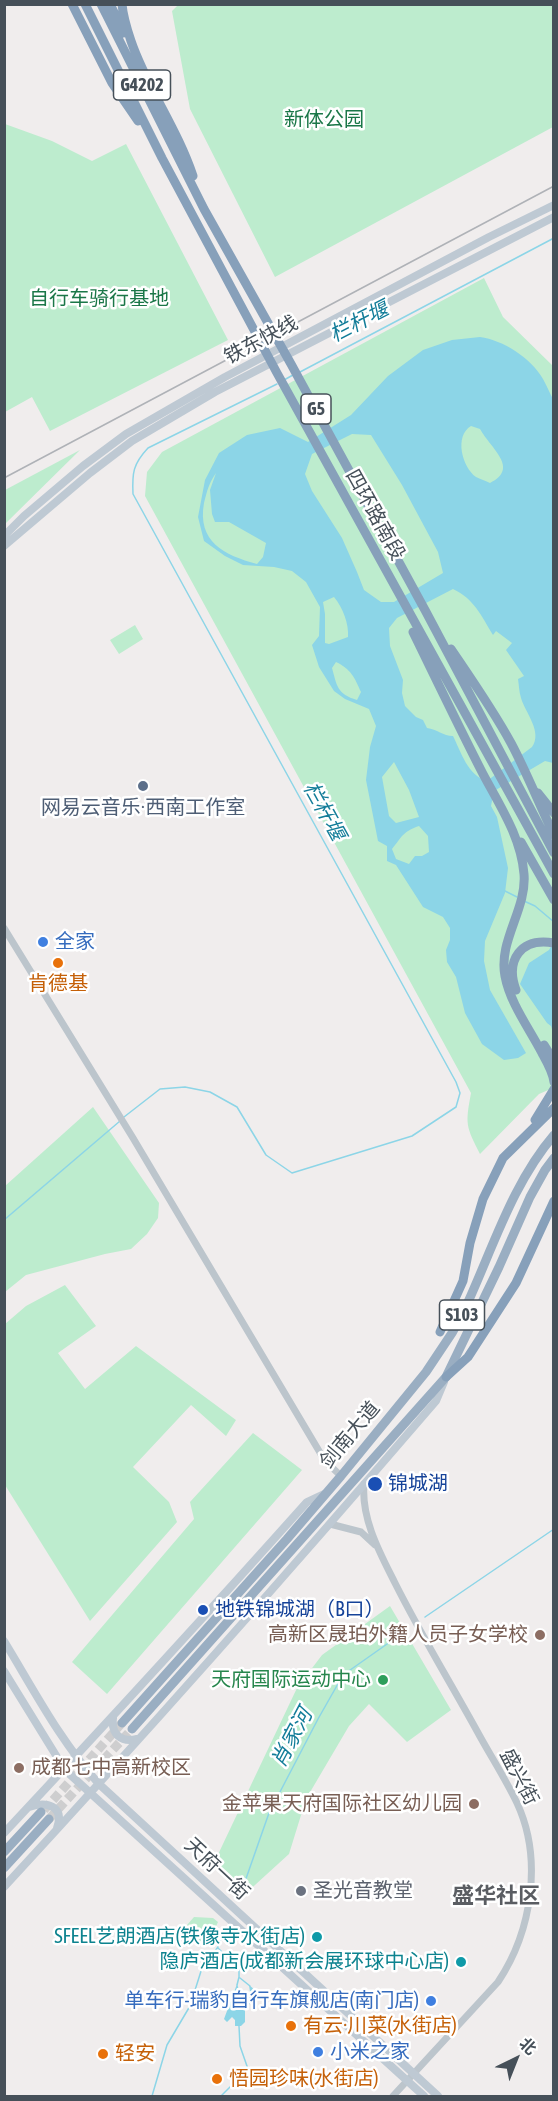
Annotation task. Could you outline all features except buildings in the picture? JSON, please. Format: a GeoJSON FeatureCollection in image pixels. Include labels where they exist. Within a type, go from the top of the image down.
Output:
{"type":"FeatureCollection","features":[{"type":"Feature","properties":{"kind":"highway","name":"G5"},"geometry":{"type":"LineString","coordinates":[[72,4],[112,83],[162,158]]}},
{"type":"Feature","properties":{"kind":"highway","name":"G4202"},"geometry":{"type":"LineString","coordinates":[[85,4],[162,158]]}},
{"type":"Feature","properties":{"kind":"highway","name":"四环路南段"},"geometry":{"type":"LineString","coordinates":[[101,4],[204,209],[425,610],[554,853]]}},
{"type":"Feature","properties":{"kind":"highway"},"geometry":{"type":"LineString","coordinates":[[110,4],[141,68]]}},
{"type":"Feature","properties":{"kind":"highway","name":"G5"},"geometry":{"type":"LineString","coordinates":[[122,4],[128,32],[141,68],[185,151],[204,209]]}},
{"type":"Feature","properties":{"kind":"highway","name":"四环路南段"},"geometry":{"type":"LineString","coordinates":[[162,158],[365,535],[554,874]]}},
{"type":"Feature","properties":{"kind":"highway"},"geometry":{"type":"LineString","coordinates":[[365,535],[483,775],[554,900]]}},
{"type":"Feature","properties":{"kind":"highway"},"geometry":{"type":"LineString","coordinates":[[425,610],[496,715],[533,787],[554,835]]}},
{"type":"Feature","properties":{"kind":"highway"},"geometry":{"type":"LineString","coordinates":[[533,787],[554,813]]}},
{"type":"Feature","properties":{"kind":"highway"},"geometry":{"type":"LineString","coordinates":[[502,808],[518,846],[525,877],[522,900],[504,957],[504,974],[510,994],[554,1077],[554,1082]]}},
{"type":"Feature","properties":{"kind":"highway"},"geometry":{"type":"LineString","coordinates":[[554,943],[542,941],[527,945],[518,953],[512,975],[518,996],[554,1061]]}},
{"type":"Feature","properties":{"kind":"highway"},"geometry":{"type":"LineString","coordinates":[[528,1131],[554,1089]]}},
{"type":"Feature","properties":{"kind":"highway"},"geometry":{"type":"LineString","coordinates":[[440,1332],[463,1281],[470,1243],[483,1199],[503,1158],[554,1108]]}},
{"type":"Feature","properties":{"kind":"highway","name":"剑南大道"},"geometry":{"type":"LineString","coordinates":[[123,1723],[287,1539],[426,1372],[452,1333],[473,1293],[522,1181],[540,1151],[554,1135]]}},
{"type":"Feature","properties":{"kind":"highway","name":"剑南大道"},"geometry":{"type":"LineString","coordinates":[[132,1729],[446,1377],[530,1197],[554,1158]]}},
{"type":"Feature","properties":{"kind":"highway"},"geometry":{"type":"LineString","coordinates":[[446,1377],[468,1357],[516,1283],[554,1202]]}},
{"type":"Feature","properties":{"kind":"highway"},"geometry":{"type":"LineString","coordinates":[[4,1852],[45,1816],[4,1868]]}},
{"type":"Feature","properties":{"kind":"main road","name":"铁东快线"},"geometry":{"type":"LineString","coordinates":[[4,536],[83,466],[126,434],[246,366],[554,205]]}},
{"type":"Feature","properties":{"kind":"main road","name":"铁东快线"},"geometry":{"type":"LineString","coordinates":[[4,546],[64,494],[132,441],[215,392],[554,217]]}},
{"type":"Feature","properties":{"kind":"main road"},"geometry":{"type":"LineString","coordinates":[[4,1887],[99,1784],[330,1524],[436,1401],[446,1377]]}},
{"type":"Feature","properties":{"kind":"main road"},"geometry":{"type":"LineString","coordinates":[[4,1833],[114,1717],[307,1502],[324,1494]]}},
{"type":"Feature","properties":{"kind":"main road","name":"天府一街"},"geometry":{"type":"LineString","coordinates":[[4,1641],[76,1758],[99,1784],[438,2097]]}},
{"type":"Feature","properties":{"kind":"main road","name":"天府一街"},"geometry":{"type":"LineString","coordinates":[[4,1671],[65,1770],[424,2097]]}},
{"type":"Feature","properties":{"kind":"main road"},"geometry":{"type":"LineString","coordinates":[[114,1717],[112,1726],[114,1733],[120,1739],[129,1741],[137,1739]]}},
{"type":"Feature","properties":{"kind":"main road"},"geometry":{"type":"LineString","coordinates":[[29,1807],[44,1803],[51,1806],[57,1812],[59,1821],[55,1832]]}},
{"type":"Feature","properties":{"kind":"street"},"geometry":{"type":"LineString","coordinates":[[4,928],[325,1461],[340,1476]]}},
{"type":"Feature","properties":{"kind":"street","name":"盛兴街"},"geometry":{"type":"LineString","coordinates":[[364,1484],[363,1497],[375,1545],[517,1804],[530,1851],[531,1879],[526,1920],[506,1970],[498,1982],[393,2097]]}},
{"type":"Feature","properties":{"kind":"street"},"geometry":{"type":"LineString","coordinates":[[330,1524],[362,1532],[375,1545]]}},
{"type":"Feature","properties":{"kind":"green space","name":"新体公园"},"geometry":{"type":"Polygon","coordinates":[[[178,5],[553,5],[553,127],[275,277],[190,109],[172,11],[178,5]]]}},
{"type":"Feature","properties":{"kind":"green space","name":"自行车骑行基地"},"geometry":{"type":"Polygon","coordinates":[[[5,124],[52,141],[92,161],[126,144],[228,340],[50,431],[32,397],[5,412],[5,124]]]}},
{"type":"Feature","properties":{"kind":"green space"},"geometry":{"type":"Polygon","coordinates":[[[484,278],[503,317],[553,366],[553,1088],[539,1094],[480,1154],[468,1125],[471,1093],[145,496],[147,472],[162,452],[484,278]]]}},
{"type":"Feature","properties":{"kind":"green space"},"geometry":{"type":"Polygon","coordinates":[[[80,450],[5,524],[5,490],[80,450]]]}},
{"type":"Feature","properties":{"kind":"green space"},"geometry":{"type":"Polygon","coordinates":[[[135,625],[143,639],[119,654],[110,640],[135,625]]]}},
{"type":"Feature","properties":{"kind":"green space"},"geometry":{"type":"Polygon","coordinates":[[[93,1107],[159,1203],[158,1218],[147,1234],[131,1249],[26,1275],[5,1292],[5,1186],[93,1107]]]}},
{"type":"Feature","properties":{"kind":"green space"},"geometry":{"type":"Polygon","coordinates":[[[65,1285],[96,1326],[58,1353],[85,1389],[136,1346],[236,1420],[226,1436],[191,1405],[133,1467],[169,1502],[177,1522],[90,1621],[5,1485],[5,1324],[26,1306],[65,1285]]]}},
{"type":"Feature","properties":{"kind":"green space"},"geometry":{"type":"Polygon","coordinates":[[[253,1433],[302,1470],[107,1694],[72,1662],[194,1519],[190,1502],[253,1433]]]}},
{"type":"Feature","properties":{"kind":"green space"},"geometry":{"type":"Polygon","coordinates":[[[390,1606],[451,1710],[407,1742],[369,1704],[349,1726],[306,1799],[289,1854],[244,1895],[213,1865],[297,1688],[322,1655],[390,1606]]]}},
{"type":"Feature","properties":{"kind":"green space"},"geometry":{"type":"Polygon","coordinates":[[[194,1917],[213,1918],[218,1922],[209,1941],[200,1944],[180,1933],[194,1917]]]}},
{"type":"Feature","properties":{"kind":"water"},"geometry":{"type":"Polygon","coordinates":[[[480,337],[498,342],[516,351],[538,371],[554,401],[553,763],[545,761],[494,791],[491,806],[497,817],[508,868],[505,893],[485,941],[484,961],[490,990],[526,1053],[518,1058],[504,1060],[482,1044],[465,1013],[456,977],[447,962],[446,950],[450,940],[450,928],[443,917],[423,907],[396,865],[387,861],[387,846],[378,841],[366,780],[370,747],[376,726],[369,709],[345,699],[334,691],[319,667],[312,645],[319,636],[320,607],[306,582],[292,571],[243,565],[225,556],[204,541],[198,517],[205,480],[219,453],[247,435],[280,428],[308,442],[351,415],[388,376],[423,350],[452,340],[480,337]],[[471,426],[463,437],[462,452],[471,472],[476,477],[490,483],[499,477],[503,471],[503,465],[480,429],[471,426]],[[352,434],[312,454],[305,474],[312,491],[342,538],[364,590],[381,602],[394,602],[443,573],[438,552],[402,485],[371,435],[352,434]],[[216,473],[204,503],[203,516],[209,537],[224,551],[257,564],[263,557],[266,543],[229,522],[215,522],[210,490],[216,473]],[[453,589],[397,618],[389,628],[390,646],[403,680],[402,693],[405,706],[416,717],[423,720],[427,728],[453,736],[466,763],[475,774],[487,781],[532,747],[535,741],[534,729],[521,698],[518,679],[524,676],[506,650],[512,643],[496,631],[493,635],[476,608],[460,593],[453,589]],[[334,597],[323,602],[325,643],[329,644],[348,637],[345,616],[334,597]],[[336,662],[332,668],[337,684],[345,695],[357,700],[361,692],[354,678],[349,671],[336,662]],[[394,762],[382,777],[389,816],[396,823],[419,817],[409,790],[394,762]],[[419,826],[409,830],[392,849],[396,859],[409,864],[415,856],[422,856],[429,852],[428,836],[419,826]]]}},
{"type":"Feature","properties":{"kind":"water"},"geometry":{"type":"Polygon","coordinates":[[[553,943],[553,1033],[551,1026],[520,984],[529,963],[549,950],[553,943]]]}},
{"type":"Feature","properties":{"kind":"water"},"geometry":{"type":"Polygon","coordinates":[[[237,1984],[240,1992],[250,1992],[249,1985],[257,1994],[245,2010],[245,2022],[241,2026],[235,2026],[235,2020],[232,2017],[227,2022],[224,2019],[237,1984]]]}},
{"type":"Feature","properties":{"kind":"waterway","name":"栏杆堰"},"geometry":{"type":"LineString","coordinates":[[300,372],[554,238]]}},
{"type":"Feature","properties":{"kind":"waterway","name":"栏杆堰"},"geometry":{"type":"LineString","coordinates":[[284,380],[293,375]]}},
{"type":"Feature","properties":{"kind":"waterway","name":"栏杆堰"},"geometry":{"type":"LineString","coordinates":[[124,1117],[160,1089],[185,1087],[210,1092],[237,1107],[266,1155],[292,1173],[412,1136],[456,1107],[460,1093],[133,494],[134,469],[148,448],[277,384]]}},
{"type":"Feature","properties":{"kind":"waterway"},"geometry":{"type":"LineString","coordinates":[[505,891],[517,897]]}},
{"type":"Feature","properties":{"kind":"waterway"},"geometry":{"type":"LineString","coordinates":[[524,901],[535,906],[554,922]]}},
{"type":"Feature","properties":{"kind":"waterway","name":"栏杆堰"},"geometry":{"type":"LineString","coordinates":[[4,1220],[120,1121]]}},
{"type":"Feature","properties":{"kind":"waterway","name":"肖家河"},"geometry":{"type":"LineString","coordinates":[[425,1617],[554,1529]]}},
{"type":"Feature","properties":{"kind":"waterway","name":"肖家河"},"geometry":{"type":"LineString","coordinates":[[242,1890],[269,1813],[343,1675],[407,1630]]}},
{"type":"Feature","properties":{"kind":"waterway","name":"肖家河"},"geometry":{"type":"LineString","coordinates":[[152,2096],[167,2045],[190,2006],[202,1968],[218,1947],[223,1933]]}},
{"type":"Feature","properties":{"kind":"waterway"},"geometry":{"type":"LineString","coordinates":[[218,1948],[239,1969],[237,1985]]}},
{"type":"Feature","properties":{"kind":"waterway"},"geometry":{"type":"LineString","coordinates":[[240,1978],[250,1986]]}},
{"type":"Feature","properties":{"kind":"waterway"},"geometry":{"type":"LineString","coordinates":[[221,2096],[248,2069],[240,2046],[239,2026]]}},
{"type":"Feature","properties":{"kind":"tunnel"},"geometry":{"type":"LineString","coordinates":[[44,1810],[122,1723]]}},
{"type":"Feature","properties":{"kind":"tunnel"},"geometry":{"type":"LineString","coordinates":[[49,1819],[132,1729]]}},
{"type":"Feature","properties":{"kind":"railway"},"geometry":{"type":"LineString","coordinates":[[4,478],[554,186]]}},
{"type":"Feature","properties":{"kind":"place","name":"网易云音乐·西南工作室"},"geometry":{"type":"Point","coordinates":[143,786]}},
{"type":"Feature","properties":{"kind":"place","name":"全家"},"geometry":{"type":"Point","coordinates":[43,942]}},
{"type":"Feature","properties":{"kind":"place","name":"肯德基"},"geometry":{"type":"Point","coordinates":[58,963]}},
{"type":"Feature","properties":{"kind":"place","name":"锦城湖"},"geometry":{"type":"Point","coordinates":[375,1484]}},
{"type":"Feature","properties":{"kind":"place","name":"地铁锦城湖（B口）"},"geometry":{"type":"Point","coordinates":[203,1610]}},
{"type":"Feature","properties":{"kind":"place","name":"高新区晟珀外籍人员子女学校"},"geometry":{"type":"Point","coordinates":[540,1635]}},
{"type":"Feature","properties":{"kind":"place","name":"天府国际运动中心"},"geometry":{"type":"Point","coordinates":[383,1680]}},
{"type":"Feature","properties":{"kind":"place","name":"成都七中高新校区"},"geometry":{"type":"Point","coordinates":[19,1768]}},
{"type":"Feature","properties":{"kind":"place","name":"金苹果天府国际社区幼儿园"},"geometry":{"type":"Point","coordinates":[474,1804]}},
{"type":"Feature","properties":{"kind":"place","name":"圣光音教堂"},"geometry":{"type":"Point","coordinates":[301,1891]}},
{"type":"Feature","properties":{"kind":"place","name":"SFEEL艺朗酒店(铁像寺水街店)"},"geometry":{"type":"Point","coordinates":[317,1937]}},
{"type":"Feature","properties":{"kind":"place","name":"隐庐酒店(成都新会展环球中心店)"},"geometry":{"type":"Point","coordinates":[461,1962]}},
{"type":"Feature","properties":{"kind":"place","name":"单车行-瑞豹自行车旗舰店(南门店)"},"geometry":{"type":"Point","coordinates":[431,2001]}},
{"type":"Feature","properties":{"kind":"place","name":"有云·川菜(水街店)"},"geometry":{"type":"Point","coordinates":[291,2026]}},
{"type":"Feature","properties":{"kind":"place","name":"小米之家"},"geometry":{"type":"Point","coordinates":[318,2052]}},
{"type":"Feature","properties":{"kind":"place","name":"轻安"},"geometry":{"type":"Point","coordinates":[103,2054]}},
{"type":"Feature","properties":{"kind":"place","name":"悟园珍味(水街店)"},"geometry":{"type":"Point","coordinates":[217,2079]}},
{"type":"Feature","properties":{"kind":"district","name":"盛华社区"},"geometry":{"type":"Point","coordinates":[496,1896]}}]}
